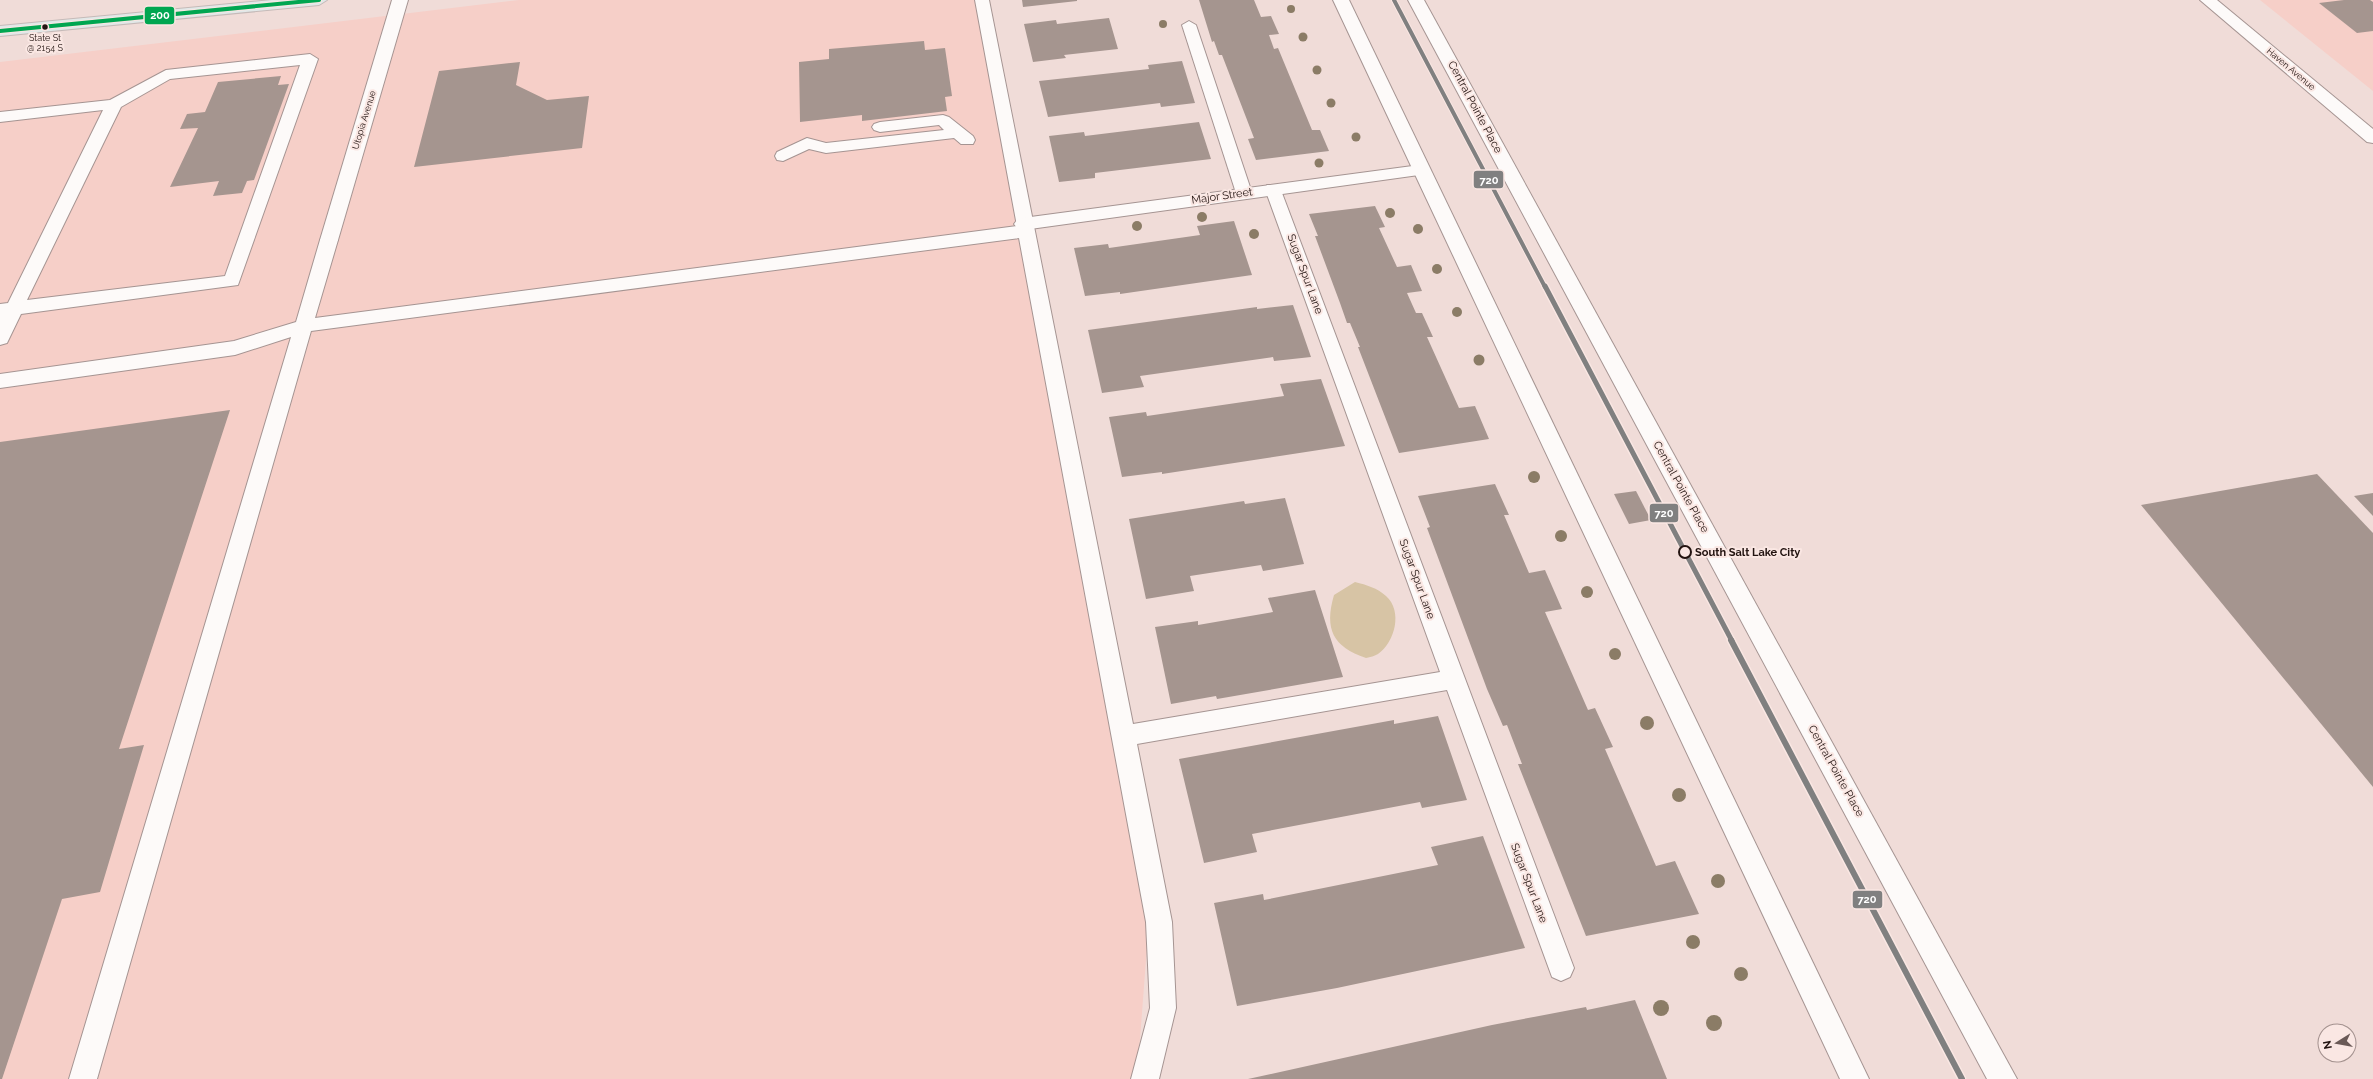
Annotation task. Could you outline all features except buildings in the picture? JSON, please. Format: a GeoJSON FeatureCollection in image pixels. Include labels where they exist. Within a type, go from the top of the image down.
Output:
{"type":"FeatureCollection","features":[{"type":"Feature","properties":{"kind":"main road"},"geometry":{"type":"LineString","coordinates":[[0,31],[319,0]]}},
{"type":"Feature","properties":{"kind":"street","name":"Utopia Avenue"},"geometry":{"type":"LineString","coordinates":[[329,240],[400,0]]}},
{"type":"Feature","properties":{"kind":"street"},"geometry":{"type":"LineString","coordinates":[[1342,0],[1420,170],[1854,1079]]}},
{"type":"Feature","properties":{"kind":"street","name":"Central Pointe Place"},"geometry":{"type":"LineString","coordinates":[[1416,0],[2003,1079]]}},
{"type":"Feature","properties":{"kind":"street","name":"Haven Avenue"},"geometry":{"type":"LineString","coordinates":[[2208,0],[2373,138]]}},
{"type":"Feature","properties":{"kind":"street","name":"Major Street"},"geometry":{"type":"LineString","coordinates":[[1024,227],[1244,193],[1420,170]]}},
{"type":"Feature","properties":{"kind":"lane"},"geometry":{"type":"LineString","coordinates":[[982,0],[1024,227],[1159,922],[1164,1008],[1144,1079]]}},
{"type":"Feature","properties":{"kind":"lane"},"geometry":{"type":"LineString","coordinates":[[1189,25],[1244,193]]}},
{"type":"Feature","properties":{"kind":"lane"},"geometry":{"type":"LineString","coordinates":[[0,117],[114,104],[166,75],[310,59],[232,281],[7,310]]}},
{"type":"Feature","properties":{"kind":"lane"},"geometry":{"type":"LineString","coordinates":[[0,338],[7,310],[114,104]]}},
{"type":"Feature","properties":{"kind":"lane"},"geometry":{"type":"LineString","coordinates":[[783,156],[807,143],[826,148],[962,137]]}},
{"type":"Feature","properties":{"kind":"lane","name":"Sugar Spur Lane"},"geometry":{"type":"LineString","coordinates":[[1273,189],[1561,968]]}},
{"type":"Feature","properties":{"kind":"lane"},"geometry":{"type":"LineString","coordinates":[[0,381],[235,348],[304,326],[1024,227]]}},
{"type":"Feature","properties":{"kind":"lane"},"geometry":{"type":"LineString","coordinates":[[83,1079],[329,240]]}},
{"type":"Feature","properties":{"kind":"lane"},"geometry":{"type":"LineString","coordinates":[[1123,736],[1454,679]]}},
{"type":"Feature","properties":{"kind":"shaded area"},"geometry":{"type":"Polygon","coordinates":[[[519,0],[975,0],[1149,920],[1137,1079],[0,1079],[0,62],[519,0]]]}},
{"type":"Feature","properties":{"kind":"shaded area"},"geometry":{"type":"Polygon","coordinates":[[[2260,0],[2373,0],[2373,91],[2260,0]]]}},
{"type":"Feature","properties":{"kind":"shaded area"},"geometry":{"type":"Polygon","coordinates":[[[1355,582],[1372,587],[1383,593],[1391,602],[1394,610],[1395,626],[1389,642],[1378,654],[1366,658],[1355,654],[1339,642],[1331,627],[1331,607],[1334,595],[1355,582]]]}},
{"type":"Feature","properties":{"kind":"transit line","name":"200"},"geometry":{"type":"LineString","coordinates":[[0,31],[319,0]]}},
{"type":"Feature","properties":{"kind":"transit line","name":"720"},"geometry":{"type":"LineString","coordinates":[[1394,0],[1962,1079]]}},
{"type":"Feature","properties":{"kind":"place","name":"State St @ 2154 S"},"geometry":{"type":"Point","coordinates":[45,27]}},
{"type":"Feature","properties":{"kind":"place","name":"South Salt Lake City"},"geometry":{"type":"Point","coordinates":[1685,552]}}]}
